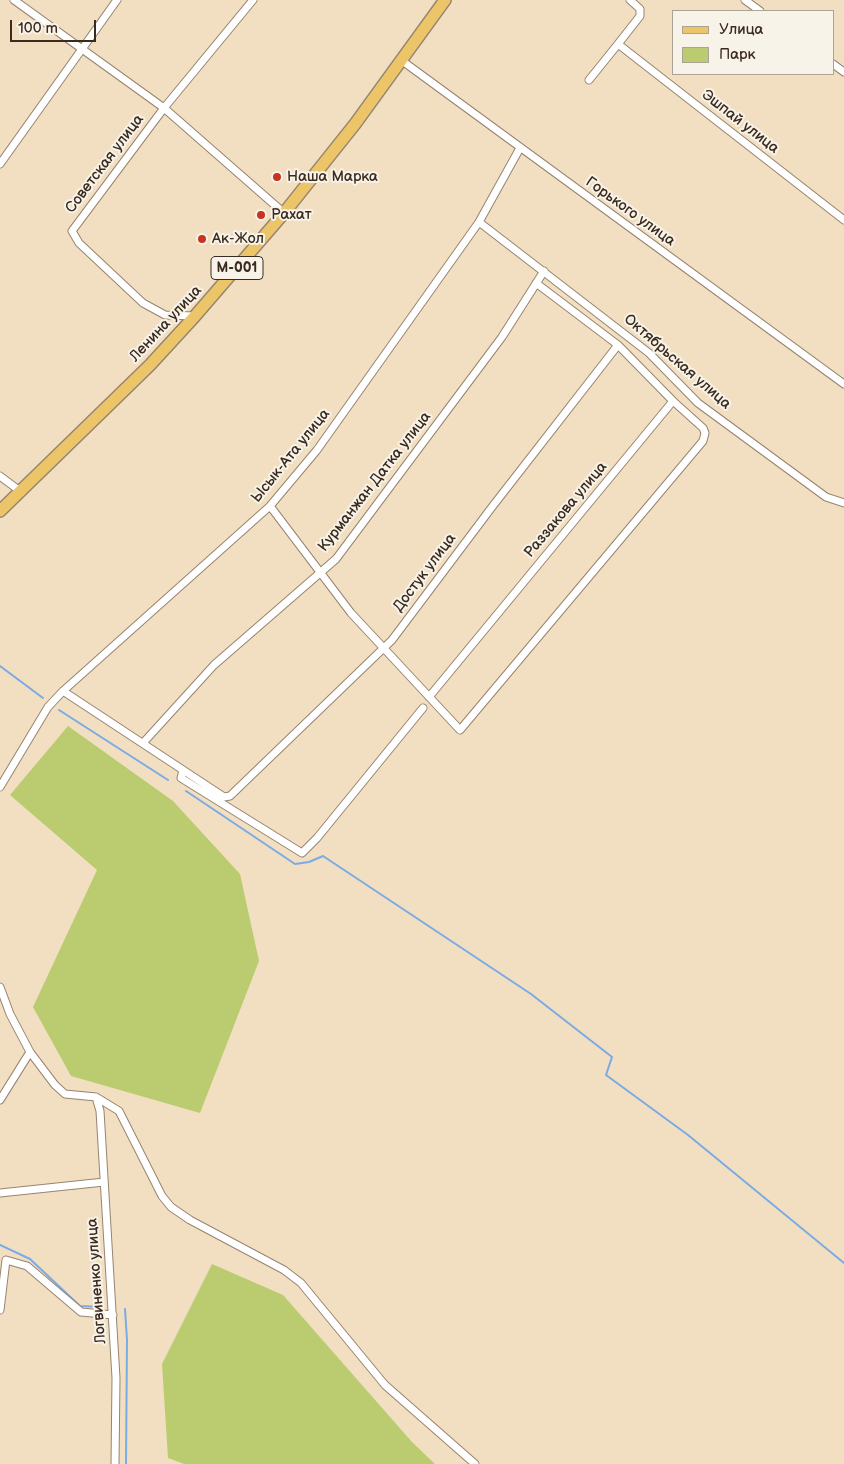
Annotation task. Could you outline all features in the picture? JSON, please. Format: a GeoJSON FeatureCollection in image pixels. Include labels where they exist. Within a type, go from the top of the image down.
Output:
{"type":"FeatureCollection","features":[{"type":"Feature","properties":{"kind":"main road","name":"Ленина улица"},"geometry":{"type":"LineString","coordinates":[[0,511],[150,365],[195,316],[284,213],[355,124],[445,0]]}},
{"type":"Feature","properties":{"kind":"street","name":"Советская улица"},"geometry":{"type":"LineString","coordinates":[[14,0],[164,108],[284,213]]}},
{"type":"Feature","properties":{"kind":"street"},"geometry":{"type":"LineString","coordinates":[[0,164],[117,0]]}},
{"type":"Feature","properties":{"kind":"street","name":"Советская улица"},"geometry":{"type":"LineString","coordinates":[[195,316],[165,315],[143,303],[79,243],[72,231],[164,108],[253,0]]}},
{"type":"Feature","properties":{"kind":"street"},"geometry":{"type":"LineString","coordinates":[[589,80],[640,16],[640,9],[630,0]]}},
{"type":"Feature","properties":{"kind":"street"},"geometry":{"type":"LineString","coordinates":[[745,0],[759,10]]}},
{"type":"Feature","properties":{"kind":"street","name":"Эшпай улица"},"geometry":{"type":"LineString","coordinates":[[618,44],[844,220]]}},
{"type":"Feature","properties":{"kind":"street","name":"Горького улица"},"geometry":{"type":"LineString","coordinates":[[401,60],[844,384]]}},
{"type":"Feature","properties":{"kind":"street","name":"Ысык-Ата улица"},"geometry":{"type":"LineString","coordinates":[[0,788],[48,707],[63,691],[270,506],[317,450],[479,222],[520,148]]}},
{"type":"Feature","properties":{"kind":"street"},"geometry":{"type":"LineString","coordinates":[[479,222],[544,270]]}},
{"type":"Feature","properties":{"kind":"street","name":"Курманжан Датка улица"},"geometry":{"type":"LineString","coordinates":[[143,743],[214,665],[336,559],[386,495],[502,337],[544,270]]}},
{"type":"Feature","properties":{"kind":"street","name":"Октябрьская улица"},"geometry":{"type":"LineString","coordinates":[[544,270],[649,353],[698,403],[826,497],[844,503]]}},
{"type":"Feature","properties":{"kind":"street"},"geometry":{"type":"LineString","coordinates":[[270,506],[351,613],[460,730],[703,441],[705,433],[703,428],[673,401],[618,345],[536,283]]}},
{"type":"Feature","properties":{"kind":"street","name":"Достук улица"},"geometry":{"type":"LineString","coordinates":[[183,770],[224,797],[230,796],[384,649],[618,345]]}},
{"type":"Feature","properties":{"kind":"street","name":"Раззакова улица"},"geometry":{"type":"LineString","coordinates":[[429,697],[673,401]]}},
{"type":"Feature","properties":{"kind":"street"},"geometry":{"type":"LineString","coordinates":[[0,476],[20,491]]}},
{"type":"Feature","properties":{"kind":"street"},"geometry":{"type":"LineString","coordinates":[[63,691],[183,770],[181,778],[302,853],[317,838],[422,708]]}},
{"type":"Feature","properties":{"kind":"street"},"geometry":{"type":"LineString","coordinates":[[0,987],[10,1014],[30,1052],[65,1094],[96,1097],[106,1101],[119,1111],[162,1196],[171,1207],[190,1220],[284,1270],[301,1284],[385,1385],[475,1464]]}},
{"type":"Feature","properties":{"kind":"street"},"geometry":{"type":"LineString","coordinates":[[0,1100],[30,1052]]}},
{"type":"Feature","properties":{"kind":"street","name":"Логвиненко улица"},"geometry":{"type":"LineString","coordinates":[[96,1097],[100,1111],[113,1315],[116,1378],[115,1464]]}},
{"type":"Feature","properties":{"kind":"street"},"geometry":{"type":"LineString","coordinates":[[0,1193],[104,1182]]}},
{"type":"Feature","properties":{"kind":"street"},"geometry":{"type":"LineString","coordinates":[[0,1310],[3,1258],[27,1266],[81,1312],[113,1315]]}},
{"type":"Feature","properties":{"kind":"green space"},"geometry":{"type":"Polygon","coordinates":[[[68,726],[173,801],[240,874],[259,961],[200,1113],[71,1076],[33,1007],[97,870],[10,795],[68,726]]]}},
{"type":"Feature","properties":{"kind":"green space"},"geometry":{"type":"Polygon","coordinates":[[[212,1264],[283,1295],[412,1442],[435,1464],[184,1464],[168,1458],[162,1364],[212,1264]]]}},
{"type":"Feature","properties":{"kind":"waterway"},"geometry":{"type":"LineString","coordinates":[[0,666],[43,698]]}},
{"type":"Feature","properties":{"kind":"waterway"},"geometry":{"type":"LineString","coordinates":[[59,710],[168,780]]}},
{"type":"Feature","properties":{"kind":"waterway"},"geometry":{"type":"LineString","coordinates":[[186,791],[295,864],[309,862],[323,856],[531,994],[612,1057],[606,1075],[688,1135],[844,1263]]}},
{"type":"Feature","properties":{"kind":"waterway"},"geometry":{"type":"LineString","coordinates":[[0,1245],[30,1259],[80,1306],[102,1307]]}},
{"type":"Feature","properties":{"kind":"waterway"},"geometry":{"type":"LineString","coordinates":[[125,1309],[127,1340],[126,1464]]}},
{"type":"Feature","properties":{"kind":"place","name":"Наша Марка"},"geometry":{"type":"Point","coordinates":[277,177]}},
{"type":"Feature","properties":{"kind":"place","name":"Рахат"},"geometry":{"type":"Point","coordinates":[261,215]}},
{"type":"Feature","properties":{"kind":"place","name":"Ак-Жол"},"geometry":{"type":"Point","coordinates":[202,239]}}]}
